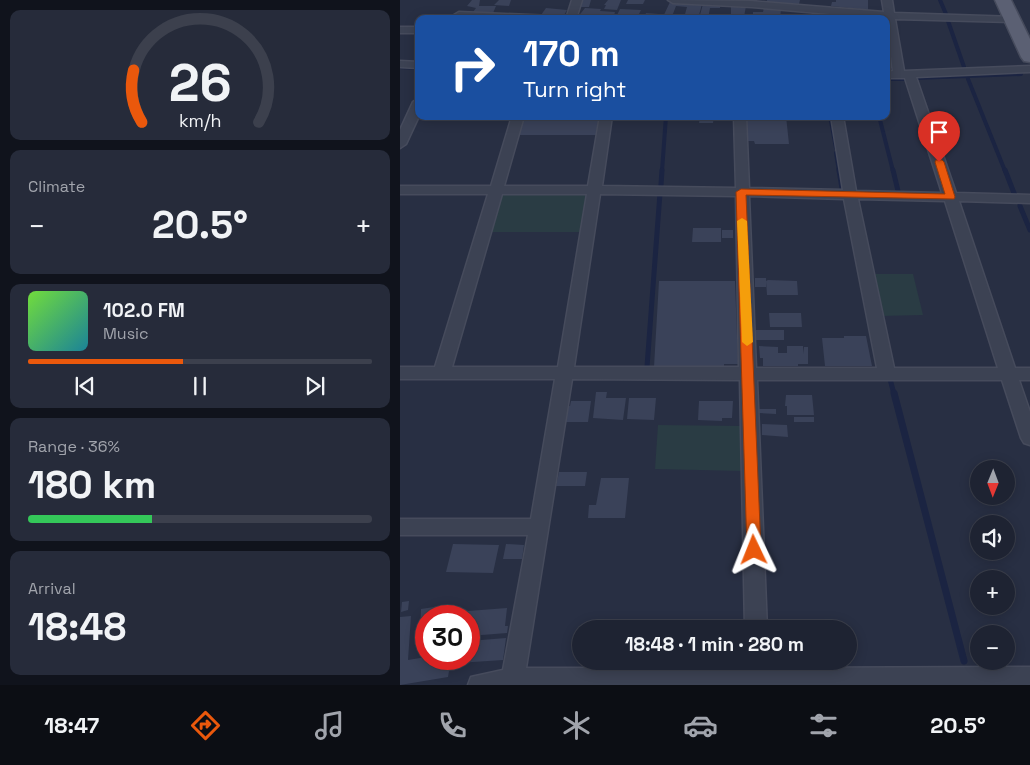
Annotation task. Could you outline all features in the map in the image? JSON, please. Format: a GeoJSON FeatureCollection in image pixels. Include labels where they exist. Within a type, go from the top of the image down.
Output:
{"type":"FeatureCollection","features":[{"type":"Feature","properties":{"kind":"main road"},"geometry":{"type":"LineString","coordinates":[[1003,0],[1030,57]]}},
{"type":"Feature","properties":{"kind":"street"},"geometry":{"type":"LineString","coordinates":[[572,15],[576,0]]}},
{"type":"Feature","properties":{"kind":"street"},"geometry":{"type":"LineString","coordinates":[[672,0],[750,3],[880,15]]}},
{"type":"Feature","properties":{"kind":"street"},"geometry":{"type":"LineString","coordinates":[[887,0],[905,75],[950,197],[1030,438]]}},
{"type":"Feature","properties":{"kind":"street"},"geometry":{"type":"LineString","coordinates":[[459,14],[478,15]]}},
{"type":"Feature","properties":{"kind":"street"},"geometry":{"type":"LineString","coordinates":[[891,16],[1012,18]]}},
{"type":"Feature","properties":{"kind":"street"},"geometry":{"type":"LineString","coordinates":[[400,30],[415,30]]}},
{"type":"Feature","properties":{"kind":"street"},"geometry":{"type":"LineString","coordinates":[[400,64],[415,65]]}},
{"type":"Feature","properties":{"kind":"street"},"geometry":{"type":"LineString","coordinates":[[890,75],[1030,69]]}},
{"type":"Feature","properties":{"kind":"street"},"geometry":{"type":"LineString","coordinates":[[400,144],[415,111]]}},
{"type":"Feature","properties":{"kind":"street"},"geometry":{"type":"LineString","coordinates":[[442,373],[517,120]]}},
{"type":"Feature","properties":{"kind":"street"},"geometry":{"type":"LineString","coordinates":[[510,682],[566,373],[605,120]]}},
{"type":"Feature","properties":{"kind":"street"},"geometry":{"type":"LineString","coordinates":[[740,120],[756,620]]}},
{"type":"Feature","properties":{"kind":"street"},"geometry":{"type":"LineString","coordinates":[[838,120],[850,194],[887,374]]}},
{"type":"Feature","properties":{"kind":"street"},"geometry":{"type":"LineString","coordinates":[[400,190],[741,192],[1030,199]]}},
{"type":"Feature","properties":{"kind":"street"},"geometry":{"type":"LineString","coordinates":[[400,373],[1030,374]]}},
{"type":"Feature","properties":{"kind":"street"},"geometry":{"type":"LineString","coordinates":[[400,527],[538,527]]}},
{"type":"Feature","properties":{"kind":"street"},"geometry":{"type":"LineString","coordinates":[[478,685],[510,682],[587,682],[758,675],[1030,678]]}},
{"type":"Feature","properties":{"kind":"shaded area"},"geometry":{"type":"Polygon","coordinates":[[[504,192],[583,193],[588,196],[582,232],[487,232],[498,195],[504,192]]]}},
{"type":"Feature","properties":{"kind":"shaded area"},"geometry":{"type":"Polygon","coordinates":[[[871,274],[913,274],[923,315],[880,316],[871,274]]]}},
{"type":"Feature","properties":{"kind":"shaded area"},"geometry":{"type":"Polygon","coordinates":[[[658,425],[742,426],[743,471],[655,469],[658,425]]]}},
{"type":"Feature","properties":{"kind":"building"},"geometry":{"type":"Polygon","coordinates":[[[472,0],[480,0],[479,6],[496,6],[493,13],[473,12],[476,8],[467,6],[472,0]]]}},
{"type":"Feature","properties":{"kind":"building"},"geometry":{"type":"Polygon","coordinates":[[[499,0],[511,0],[509,6],[494,5],[499,0]]]}},
{"type":"Feature","properties":{"kind":"building"},"geometry":{"type":"Polygon","coordinates":[[[580,0],[591,0],[589,7],[580,7],[580,0]]]}},
{"type":"Feature","properties":{"kind":"building"},"geometry":{"type":"Polygon","coordinates":[[[608,0],[621,0],[617,10],[604,9],[606,5],[604,5],[608,0]]]}},
{"type":"Feature","properties":{"kind":"building"},"geometry":{"type":"Polygon","coordinates":[[[628,0],[645,0],[643,4],[626,4],[628,0]]]}},
{"type":"Feature","properties":{"kind":"building"},"geometry":{"type":"Polygon","coordinates":[[[767,0],[800,0],[799,4],[767,2],[767,0]]]}},
{"type":"Feature","properties":{"kind":"building"},"geometry":{"type":"Polygon","coordinates":[[[836,0],[868,0],[868,10],[831,6],[832,2],[836,2],[836,0]]]}},
{"type":"Feature","properties":{"kind":"building"},"geometry":{"type":"Polygon","coordinates":[[[670,2],[702,4],[699,15],[685,14],[687,7],[676,6],[673,15],[664,15],[670,2]]]}},
{"type":"Feature","properties":{"kind":"building"},"geometry":{"type":"Polygon","coordinates":[[[703,4],[720,4],[720,8],[710,8],[709,15],[700,15],[703,4]]]}},
{"type":"Feature","properties":{"kind":"building"},"geometry":{"type":"Polygon","coordinates":[[[731,5],[746,6],[744,15],[731,15],[731,5]]]}},
{"type":"Feature","properties":{"kind":"building"},"geometry":{"type":"Polygon","coordinates":[[[546,8],[567,10],[564,15],[541,15],[546,8]]]}},
{"type":"Feature","properties":{"kind":"building"},"geometry":{"type":"Polygon","coordinates":[[[585,8],[615,12],[614,15],[579,15],[585,8]]]}},
{"type":"Feature","properties":{"kind":"building"},"geometry":{"type":"Polygon","coordinates":[[[764,8],[781,9],[780,15],[753,15],[753,12],[763,12],[764,8]]]}},
{"type":"Feature","properties":{"kind":"building"},"geometry":{"type":"Polygon","coordinates":[[[620,9],[641,10],[638,15],[617,15],[620,9]]]}},
{"type":"Feature","properties":{"kind":"building"},"geometry":{"type":"Polygon","coordinates":[[[816,12],[840,14],[840,15],[816,15],[816,12]]]}},
{"type":"Feature","properties":{"kind":"building"},"geometry":{"type":"Polygon","coordinates":[[[646,13],[659,14],[659,15],[645,15],[646,13]]]}},
{"type":"Feature","properties":{"kind":"building"},"geometry":{"type":"Polygon","coordinates":[[[521,120],[600,120],[598,135],[517,135],[521,120]]]}},
{"type":"Feature","properties":{"kind":"building"},"geometry":{"type":"Polygon","coordinates":[[[699,120],[713,120],[713,123],[699,123],[699,120]]]}},
{"type":"Feature","properties":{"kind":"building"},"geometry":{"type":"Polygon","coordinates":[[[746,120],[786,120],[789,144],[755,144],[754,141],[747,141],[746,120]]]}},
{"type":"Feature","properties":{"kind":"building"},"geometry":{"type":"Polygon","coordinates":[[[693,228],[721,228],[721,242],[692,242],[693,228]]]}},
{"type":"Feature","properties":{"kind":"building"},"geometry":{"type":"Polygon","coordinates":[[[722,230],[733,230],[733,238],[722,238],[722,230]]]}},
{"type":"Feature","properties":{"kind":"building"},"geometry":{"type":"Polygon","coordinates":[[[755,278],[766,278],[766,287],[755,287],[755,278]]]}},
{"type":"Feature","properties":{"kind":"building"},"geometry":{"type":"Polygon","coordinates":[[[659,281],[735,281],[738,364],[654,367],[659,281]]]}},
{"type":"Feature","properties":{"kind":"building"},"geometry":{"type":"Polygon","coordinates":[[[766,281],[797,281],[798,295],[767,295],[766,281]]]}},
{"type":"Feature","properties":{"kind":"building"},"geometry":{"type":"Polygon","coordinates":[[[769,313],[801,313],[802,327],[770,327],[769,313]]]}},
{"type":"Feature","properties":{"kind":"building"},"geometry":{"type":"Polygon","coordinates":[[[756,330],[784,330],[784,340],[756,340],[756,330]]]}},
{"type":"Feature","properties":{"kind":"building"},"geometry":{"type":"Polygon","coordinates":[[[844,336],[866,336],[872,366],[825,366],[822,338],[844,338],[844,336]]]}},
{"type":"Feature","properties":{"kind":"building"},"geometry":{"type":"Polygon","coordinates":[[[759,346],[778,347],[778,353],[787,353],[787,346],[803,346],[803,354],[804,347],[808,347],[808,364],[798,364],[798,366],[763,366],[763,358],[760,358],[759,346]]]}},
{"type":"Feature","properties":{"kind":"building"},"geometry":{"type":"Polygon","coordinates":[[[596,392],[607,392],[606,398],[626,398],[623,420],[593,418],[596,392]]]}},
{"type":"Feature","properties":{"kind":"building"},"geometry":{"type":"Polygon","coordinates":[[[786,395],[812,395],[814,415],[787,415],[787,406],[785,406],[786,395]]]}},
{"type":"Feature","properties":{"kind":"building"},"geometry":{"type":"Polygon","coordinates":[[[629,398],[656,398],[654,420],[627,419],[629,398]]]}},
{"type":"Feature","properties":{"kind":"building"},"geometry":{"type":"Polygon","coordinates":[[[571,401],[591,401],[588,422],[563,422],[566,406],[570,406],[571,401]]]}},
{"type":"Feature","properties":{"kind":"building"},"geometry":{"type":"Polygon","coordinates":[[[699,401],[733,401],[732,418],[722,418],[722,421],[698,420],[699,401]]]}},
{"type":"Feature","properties":{"kind":"building"},"geometry":{"type":"Polygon","coordinates":[[[759,409],[776,409],[776,414],[759,413],[759,409]]]}},
{"type":"Feature","properties":{"kind":"building"},"geometry":{"type":"Polygon","coordinates":[[[794,417],[814,417],[814,422],[794,422],[794,417]]]}},
{"type":"Feature","properties":{"kind":"building"},"geometry":{"type":"Polygon","coordinates":[[[762,424],[787,425],[788,437],[762,435],[762,424]]]}},
{"type":"Feature","properties":{"kind":"building"},"geometry":{"type":"Polygon","coordinates":[[[559,472],[587,472],[585,486],[556,486],[559,472]]]}},
{"type":"Feature","properties":{"kind":"building"},"geometry":{"type":"Polygon","coordinates":[[[601,478],[629,478],[625,518],[588,518],[589,505],[596,505],[601,478]]]}},
{"type":"Feature","properties":{"kind":"building"},"geometry":{"type":"Polygon","coordinates":[[[453,544],[499,545],[493,573],[446,572],[453,544]]]}},
{"type":"Feature","properties":{"kind":"building"},"geometry":{"type":"Polygon","coordinates":[[[506,544],[524,545],[522,559],[503,559],[506,544]]]}},
{"type":"Feature","properties":{"kind":"building"},"geometry":{"type":"Polygon","coordinates":[[[409,601],[408,610],[401,612],[402,602],[409,601]]]}},
{"type":"Feature","properties":{"kind":"building"},"geometry":{"type":"Polygon","coordinates":[[[507,608],[505,626],[508,626],[507,633],[480,635],[480,610],[507,608]]]}},
{"type":"Feature","properties":{"kind":"building"},"geometry":{"type":"Polygon","coordinates":[[[411,616],[408,660],[415,659],[415,670],[449,670],[448,677],[400,685],[400,617],[411,616]]]}},
{"type":"Feature","properties":{"kind":"building"},"geometry":{"type":"Polygon","coordinates":[[[506,638],[503,660],[480,662],[480,640],[506,638]]]}},
{"type":"Feature","properties":{"kind":"waterway"},"geometry":{"type":"LineString","coordinates":[[940,0],[946,14]]}},
{"type":"Feature","properties":{"kind":"waterway"},"geometry":{"type":"LineString","coordinates":[[948,21],[964,67]]}},
{"type":"Feature","properties":{"kind":"waterway"},"geometry":{"type":"LineString","coordinates":[[890,52],[892,68]]}},
{"type":"Feature","properties":{"kind":"waterway"},"geometry":{"type":"LineString","coordinates":[[400,67],[415,68]]}},
{"type":"Feature","properties":{"kind":"waterway"},"geometry":{"type":"LineString","coordinates":[[917,78],[1021,74]]}},
{"type":"Feature","properties":{"kind":"waterway"},"geometry":{"type":"LineString","coordinates":[[890,79],[905,79]]}},
{"type":"Feature","properties":{"kind":"waterway"},"geometry":{"type":"LineString","coordinates":[[968,79],[1005,171]]}},
{"type":"Feature","properties":{"kind":"waterway"},"geometry":{"type":"LineString","coordinates":[[662,171],[666,120]]}},
{"type":"Feature","properties":{"kind":"waterway"},"geometry":{"type":"LineString","coordinates":[[831,120],[836,148]]}},
{"type":"Feature","properties":{"kind":"waterway"},"geometry":{"type":"LineString","coordinates":[[880,120],[893,171]]}},
{"type":"Feature","properties":{"kind":"waterway"},"geometry":{"type":"LineString","coordinates":[[836,153],[839,171]]}},
{"type":"Feature","properties":{"kind":"waterway"},"geometry":{"type":"LineString","coordinates":[[661,185],[662,170]]}},
{"type":"Feature","properties":{"kind":"waterway"},"geometry":{"type":"LineString","coordinates":[[839,170],[842,188]]}},
{"type":"Feature","properties":{"kind":"waterway"},"geometry":{"type":"LineString","coordinates":[[893,170],[898,191]]}},
{"type":"Feature","properties":{"kind":"waterway"},"geometry":{"type":"LineString","coordinates":[[1005,170],[1014,193]]}},
{"type":"Feature","properties":{"kind":"waterway"},"geometry":{"type":"LineString","coordinates":[[647,367],[660,193]]}},
{"type":"Feature","properties":{"kind":"waterway"},"geometry":{"type":"LineString","coordinates":[[1020,206],[1030,230]]}},
{"type":"Feature","properties":{"kind":"waterway"},"geometry":{"type":"LineString","coordinates":[[890,379],[894,394]]}},
{"type":"Feature","properties":{"kind":"waterway"},"geometry":{"type":"LineString","coordinates":[[894,393],[964,661]]}},
{"type":"Feature","properties":{"kind":"slow traffic"},"geometry":{"type":"LineString","coordinates":[[742,221],[747,342]]}},
{"type":"Feature","properties":{"kind":"route"},"geometry":{"type":"LineString","coordinates":[[754,550],[741,192],[950,197],[939,162]]}}]}
